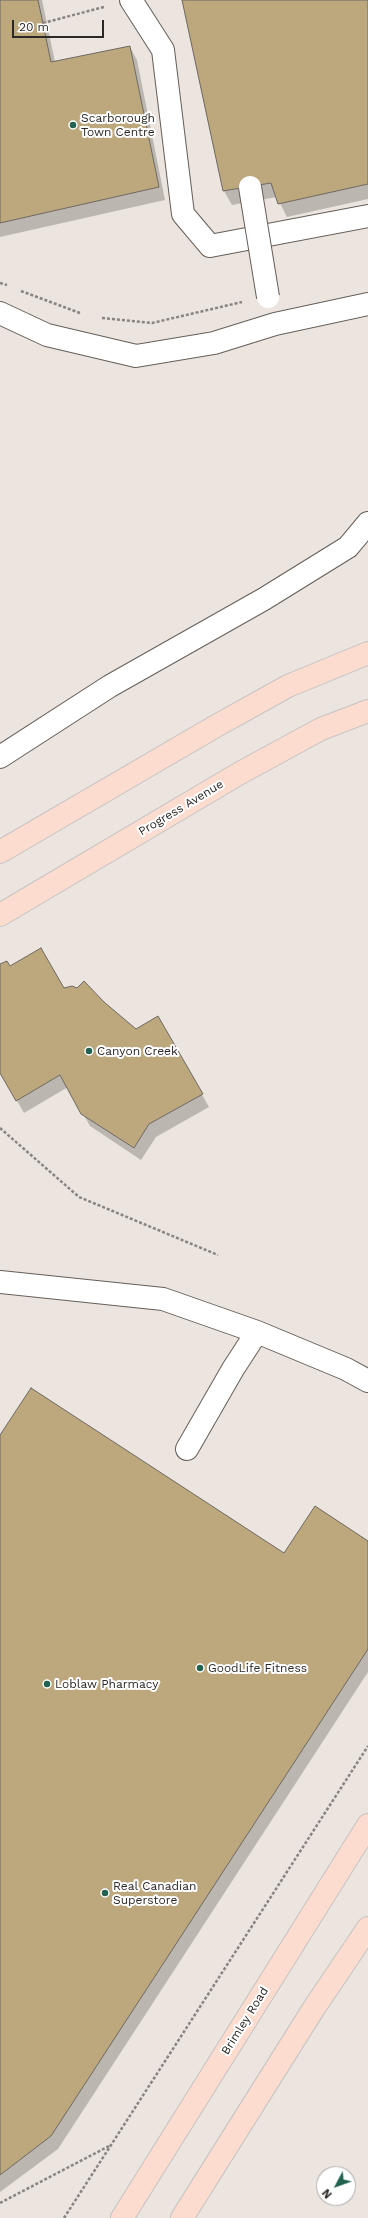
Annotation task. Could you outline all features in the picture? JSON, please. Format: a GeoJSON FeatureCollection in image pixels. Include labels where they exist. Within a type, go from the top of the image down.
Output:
{"type":"FeatureCollection","features":[{"type":"Feature","properties":{"kind":"main road"},"geometry":{"type":"LineString","coordinates":[[0,852],[216,726],[281,690],[322,671],[368,653]]}},
{"type":"Feature","properties":{"kind":"main road","name":"Progress Avenue"},"geometry":{"type":"LineString","coordinates":[[0,915],[240,773],[321,730],[368,711]]}},
{"type":"Feature","properties":{"kind":"main road","name":"Brimley Road"},"geometry":{"type":"LineString","coordinates":[[122,2218],[368,1825]]}},
{"type":"Feature","properties":{"kind":"main road"},"geometry":{"type":"LineString","coordinates":[[182,2218],[314,2008],[368,1928]]}},
{"type":"Feature","properties":{"kind":"lane"},"geometry":{"type":"LineString","coordinates":[[131,0],[163,50],[184,214],[210,246],[368,216]]}},
{"type":"Feature","properties":{"kind":"lane"},"geometry":{"type":"LineString","coordinates":[[250,187],[268,297],[275,324]]}},
{"type":"Feature","properties":{"kind":"lane"},"geometry":{"type":"LineString","coordinates":[[0,313],[47,335],[136,356],[214,342],[275,324],[368,304]]}},
{"type":"Feature","properties":{"kind":"lane"},"geometry":{"type":"LineString","coordinates":[[0,757],[110,686],[264,599],[348,547],[368,522]]}},
{"type":"Feature","properties":{"kind":"lane"},"geometry":{"type":"LineString","coordinates":[[0,1282],[163,1299],[257,1332],[346,1369],[368,1381]]}},
{"type":"Feature","properties":{"kind":"lane"},"geometry":{"type":"LineString","coordinates":[[187,1449],[233,1369],[257,1332]]}},
{"type":"Feature","properties":{"kind":"path"},"geometry":{"type":"LineString","coordinates":[[43,24],[105,6]]}},
{"type":"Feature","properties":{"kind":"path"},"geometry":{"type":"LineString","coordinates":[[0,283],[83,314]]}},
{"type":"Feature","properties":{"kind":"path"},"geometry":{"type":"LineString","coordinates":[[98,318],[152,324],[268,297]]}},
{"type":"Feature","properties":{"kind":"path"},"geometry":{"type":"LineString","coordinates":[[0,1128],[79,1198],[218,1256]]}},
{"type":"Feature","properties":{"kind":"path"},"geometry":{"type":"LineString","coordinates":[[64,2218],[368,1746]]}},
{"type":"Feature","properties":{"kind":"path"},"geometry":{"type":"LineString","coordinates":[[0,2203],[112,2144]]}},
{"type":"Feature","properties":{"kind":"building","name":"Scarborough Town Centre"},"geometry":{"type":"Polygon","coordinates":[[[0,0],[38,0],[51,62],[130,46],[159,187],[0,223],[0,0]]]}},
{"type":"Feature","properties":{"kind":"building"},"geometry":{"type":"Polygon","coordinates":[[[182,0],[368,0],[368,184],[278,204],[271,183],[223,191],[182,0]]]}},
{"type":"Feature","properties":{"kind":"building","name":"Canyon Creek"},"geometry":{"type":"Polygon","coordinates":[[[41,948],[64,988],[72,986],[77,988],[84,981],[104,1002],[136,1029],[158,1016],[203,1094],[149,1124],[134,1148],[81,1114],[60,1075],[16,1101],[0,1073],[0,964],[7,961],[10,966],[41,948]]]}},
{"type":"Feature","properties":{"kind":"building","name":"Real Canadian Superstore"},"geometry":{"type":"Polygon","coordinates":[[[31,1388],[284,1553],[315,1506],[368,1541],[368,1649],[51,2136],[0,2175],[0,1435],[31,1388]]]}},
{"type":"Feature","properties":{"kind":"place","name":"Scarborough Town Centre"},"geometry":{"type":"Point","coordinates":[73,125]}},
{"type":"Feature","properties":{"kind":"place","name":"Canyon Creek"},"geometry":{"type":"Point","coordinates":[89,1051]}},
{"type":"Feature","properties":{"kind":"place","name":"GoodLife Fitness"},"geometry":{"type":"Point","coordinates":[200,1668]}},
{"type":"Feature","properties":{"kind":"place","name":"Loblaw Pharmacy"},"geometry":{"type":"Point","coordinates":[47,1684]}},
{"type":"Feature","properties":{"kind":"place","name":"Real Canadian Superstore"},"geometry":{"type":"Point","coordinates":[105,1893]}}]}
